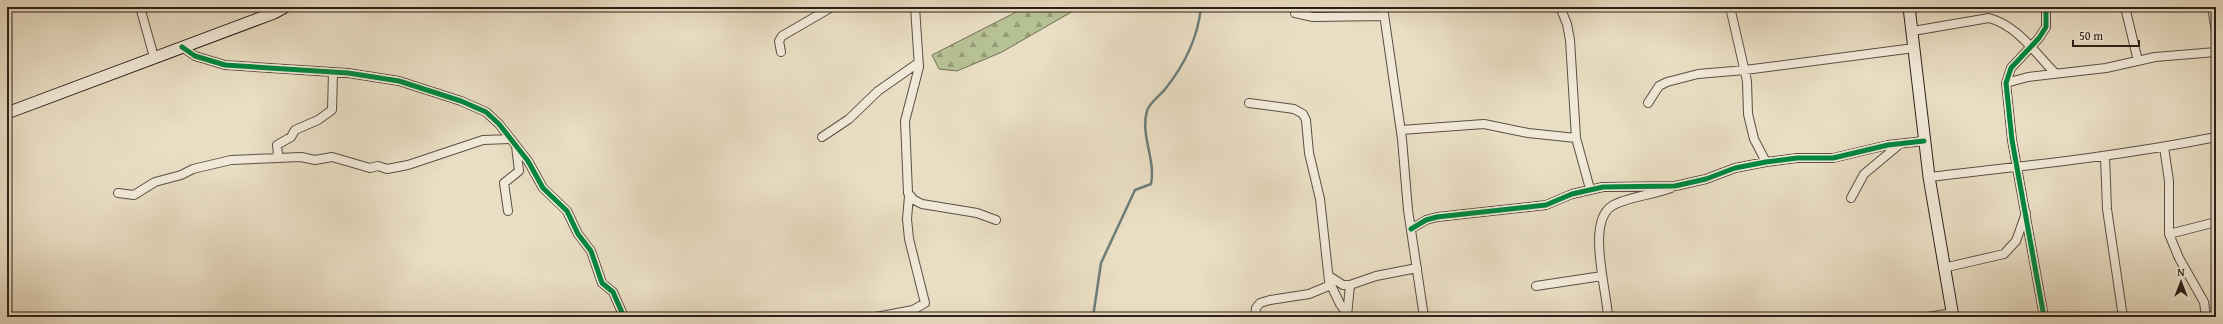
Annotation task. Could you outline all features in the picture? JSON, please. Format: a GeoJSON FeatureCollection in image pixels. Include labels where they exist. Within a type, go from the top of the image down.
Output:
{"type":"FeatureCollection","features":[{"type":"Feature","properties":{"kind":"street"},"geometry":{"type":"LineString","coordinates":[[140,7],[154,57]]}},
{"type":"Feature","properties":{"kind":"street"},"geometry":{"type":"LineString","coordinates":[[7,113],[274,13],[285,7]]}},
{"type":"Feature","properties":{"kind":"street"},"geometry":{"type":"LineString","coordinates":[[781,52],[779,40],[782,36],[832,7]]}},
{"type":"Feature","properties":{"kind":"street"},"geometry":{"type":"LineString","coordinates":[[876,317],[913,310],[925,303],[909,239],[907,219],[909,196],[905,122],[918,75],[915,7]]}},
{"type":"Feature","properties":{"kind":"street"},"geometry":{"type":"LineString","coordinates":[[1560,7],[1568,24],[1570,40],[1576,138],[1590,189]]}},
{"type":"Feature","properties":{"kind":"street"},"geometry":{"type":"LineString","coordinates":[[1730,7],[1745,70],[1748,114],[1754,139],[1766,162]]}},
{"type":"Feature","properties":{"kind":"street"},"geometry":{"type":"LineString","coordinates":[[1909,7],[1929,177],[1943,268],[1953,315],[1928,317]]}},
{"type":"Feature","properties":{"kind":"street"},"geometry":{"type":"LineString","coordinates":[[2044,317],[2017,167],[2006,83],[2011,68],[2032,46],[2046,27],[2046,7]]}},
{"type":"Feature","properties":{"kind":"street"},"geometry":{"type":"LineString","coordinates":[[2125,7],[2138,61]]}},
{"type":"Feature","properties":{"kind":"street"},"geometry":{"type":"LineString","coordinates":[[2212,7],[2216,32]]}},
{"type":"Feature","properties":{"kind":"street"},"geometry":{"type":"LineString","coordinates":[[1296,13],[1314,17],[1383,11],[1401,130],[1411,229],[1424,317]]}},
{"type":"Feature","properties":{"kind":"street"},"geometry":{"type":"LineString","coordinates":[[1912,31],[1989,18],[2004,25],[2032,46],[2055,73]]}},
{"type":"Feature","properties":{"kind":"street"},"geometry":{"type":"LineString","coordinates":[[182,47],[195,56],[225,65],[365,75],[400,81],[461,101],[493,116],[528,161],[543,188],[570,215],[578,234],[591,251],[598,275],[606,287],[613,292],[624,317]]}},
{"type":"Feature","properties":{"kind":"street"},"geometry":{"type":"LineString","coordinates":[[1648,103],[1659,86],[1667,82],[1698,74],[1745,70],[1914,48]]}},
{"type":"Feature","properties":{"kind":"street"},"geometry":{"type":"LineString","coordinates":[[2006,83],[2028,77],[2106,68],[2156,57],[2216,52]]}},
{"type":"Feature","properties":{"kind":"street"},"geometry":{"type":"LineString","coordinates":[[822,137],[849,119],[884,86],[918,63]]}},
{"type":"Feature","properties":{"kind":"street"},"geometry":{"type":"LineString","coordinates":[[275,158],[278,154],[277,145],[291,138],[295,130],[318,120],[332,110],[333,73]]}},
{"type":"Feature","properties":{"kind":"street"},"geometry":{"type":"LineString","coordinates":[[1249,103],[1294,109],[1303,114],[1306,120],[1314,175],[1320,199],[1329,276],[1331,285],[1347,315]]}},
{"type":"Feature","properties":{"kind":"street"},"geometry":{"type":"LineString","coordinates":[[1401,130],[1484,124],[1528,133],[1576,138]]}},
{"type":"Feature","properties":{"kind":"street"},"geometry":{"type":"LineString","coordinates":[[1929,177],[2105,156],[2216,137]]}},
{"type":"Feature","properties":{"kind":"street"},"geometry":{"type":"LineString","coordinates":[[118,193],[134,195],[155,182],[181,175],[193,169],[222,162],[301,157],[311,160],[332,157],[370,168],[378,166],[387,169],[408,165],[482,140],[513,142]]}},
{"type":"Feature","properties":{"kind":"street"},"geometry":{"type":"LineString","coordinates":[[1608,317],[1602,276],[1599,225],[1602,216],[1607,210],[1620,202],[1656,194],[1675,186],[1706,179],[1735,168],[1797,158],[1833,158],[1901,144],[1924,141]]}},
{"type":"Feature","properties":{"kind":"street"},"geometry":{"type":"LineString","coordinates":[[508,211],[504,183],[518,170],[513,142]]}},
{"type":"Feature","properties":{"kind":"street"},"geometry":{"type":"LineString","coordinates":[[1851,198],[1864,174],[1901,144]]}},
{"type":"Feature","properties":{"kind":"street"},"geometry":{"type":"LineString","coordinates":[[2164,147],[2169,181],[2169,234],[2182,264],[2204,302],[2206,317]]}},
{"type":"Feature","properties":{"kind":"street"},"geometry":{"type":"LineString","coordinates":[[2105,156],[2107,209],[2123,317]]}},
{"type":"Feature","properties":{"kind":"street"},"geometry":{"type":"LineString","coordinates":[[1411,229],[1426,220],[1437,217],[1546,205],[1590,189],[1675,186]]}},
{"type":"Feature","properties":{"kind":"street"},"geometry":{"type":"LineString","coordinates":[[909,196],[922,204],[977,213],[996,220]]}},
{"type":"Feature","properties":{"kind":"street"},"geometry":{"type":"LineString","coordinates":[[1943,268],[2004,254],[2016,241],[2026,213]]}},
{"type":"Feature","properties":{"kind":"street"},"geometry":{"type":"LineString","coordinates":[[2169,234],[2216,222]]}},
{"type":"Feature","properties":{"kind":"street"},"geometry":{"type":"LineString","coordinates":[[1329,276],[1342,284],[1350,285],[1376,276],[1417,268]]}},
{"type":"Feature","properties":{"kind":"street"},"geometry":{"type":"LineString","coordinates":[[1536,286],[1602,276]]}},
{"type":"Feature","properties":{"kind":"street"},"geometry":{"type":"LineString","coordinates":[[1255,317],[1256,308],[1260,303],[1309,294],[1331,285]]}},
{"type":"Feature","properties":{"kind":"street"},"geometry":{"type":"LineString","coordinates":[[1347,315],[1350,285]]}},
{"type":"Feature","properties":{"kind":"green space"},"geometry":{"type":"Polygon","coordinates":[[[1026,7],[1080,7],[1002,52],[957,71],[939,69],[932,55],[1026,7]]]}},
{"type":"Feature","properties":{"kind":"waterway"},"geometry":{"type":"LineString","coordinates":[[1093,317],[1101,263],[1135,190],[1151,184],[1152,166],[1145,129],[1145,120],[1148,108],[1164,91],[1185,60],[1194,39],[1201,7]]}},
{"type":"Feature","properties":{"kind":"cycle path"},"geometry":{"type":"LineString","coordinates":[[2044,317],[2012,140],[2006,83],[2011,68],[2039,38],[2046,27],[2046,7]]}},
{"type":"Feature","properties":{"kind":"cycle path"},"geometry":{"type":"LineString","coordinates":[[182,47],[195,56],[225,65],[348,73],[399,81],[461,101],[486,112],[499,124],[528,161],[543,188],[567,211],[578,234],[591,251],[602,283],[613,292],[624,317]]}},
{"type":"Feature","properties":{"kind":"cycle path"},"geometry":{"type":"LineString","coordinates":[[1411,229],[1426,220],[1437,217],[1546,205],[1572,194],[1603,187],[1675,186],[1706,179],[1735,168],[1766,162],[1797,158],[1833,158],[1888,145],[1924,141]]}}]}
